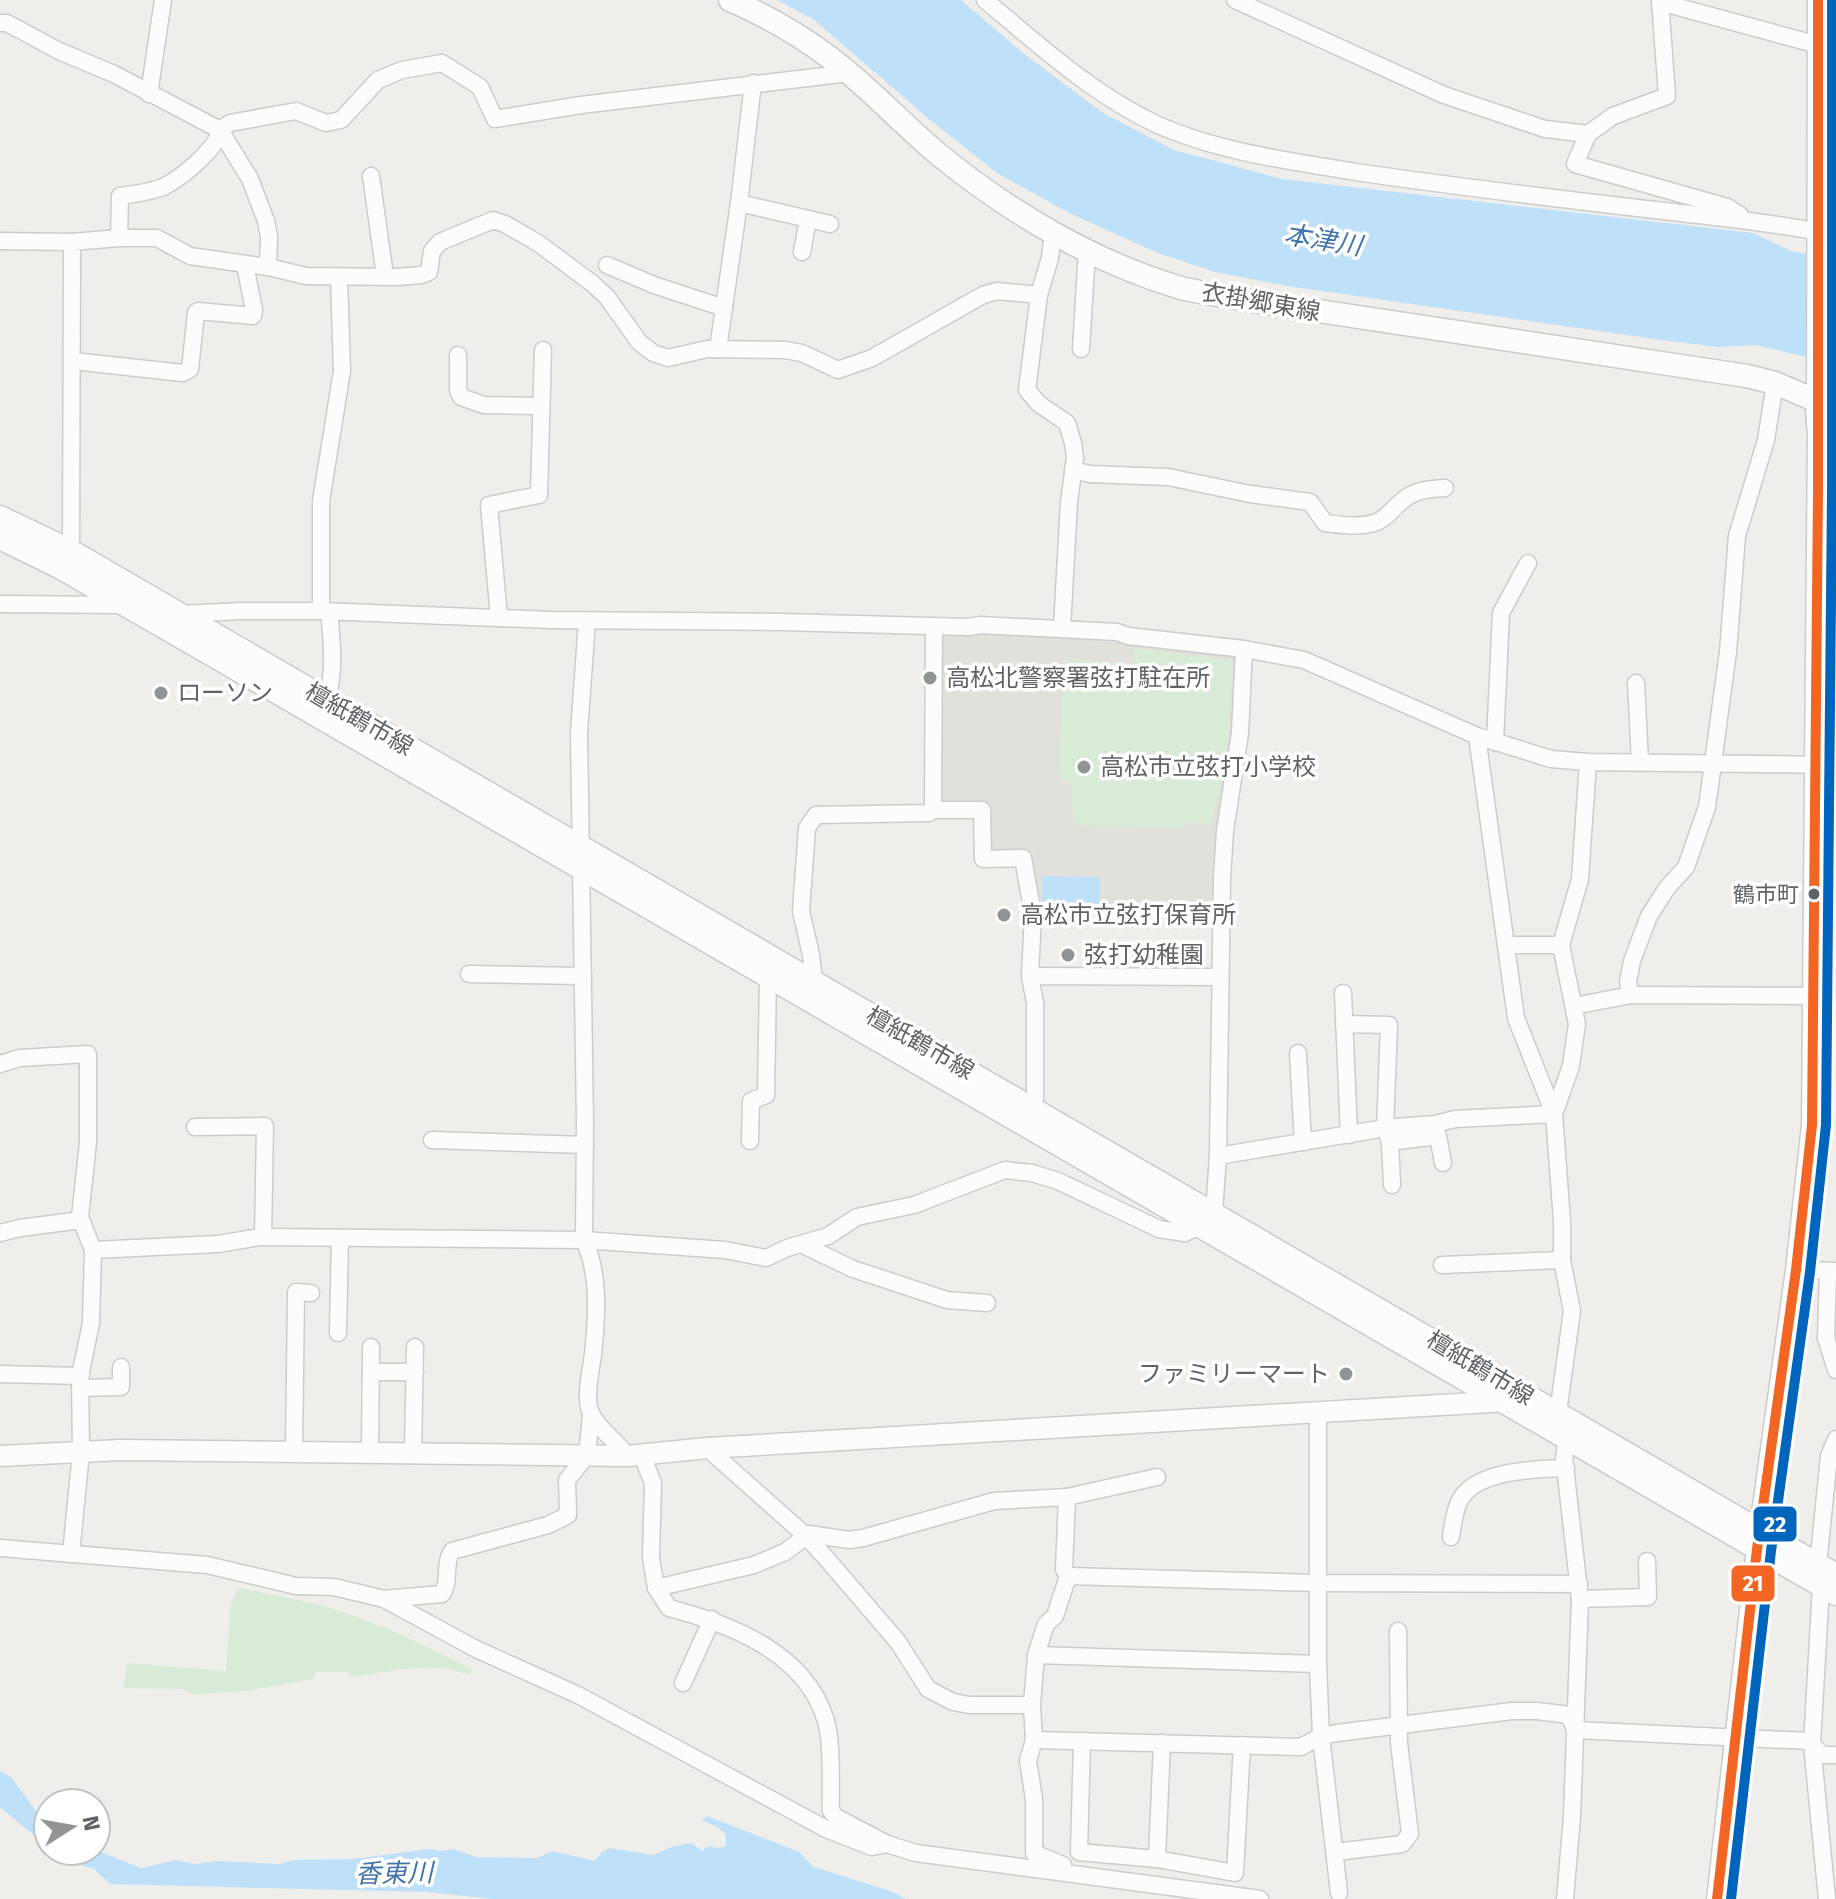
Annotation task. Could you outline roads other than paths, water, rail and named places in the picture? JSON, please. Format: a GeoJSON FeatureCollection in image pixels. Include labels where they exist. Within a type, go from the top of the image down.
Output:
{"type":"FeatureCollection","features":[{"type":"Feature","properties":{"kind":"main road","name":"衣掛郷東線"},"geometry":{"type":"LineString","coordinates":[[730,0],[791,32],[849,73],[939,154],[992,195],[1053,232],[1137,272],[1183,288],[1371,320],[1747,376],[1775,383],[1822,386]]}},
{"type":"Feature","properties":{"kind":"main road"},"geometry":{"type":"LineString","coordinates":[[1822,386],[1818,426],[1836,449]]}},
{"type":"Feature","properties":{"kind":"main road","name":"檀紙鶴市線"},"geometry":{"type":"LineString","coordinates":[[0,517],[71,551],[814,980],[1035,1110],[1207,1219],[1567,1438],[1828,1580]]}},
{"type":"Feature","properties":{"kind":"main road","name":"檀紙鶴市線"},"geometry":{"type":"LineString","coordinates":[[0,538],[125,605],[768,977],[1537,1400],[1758,1540]]}},
{"type":"Feature","properties":{"kind":"street"},"geometry":{"type":"LineString","coordinates":[[149,94],[163,0]]}},
{"type":"Feature","properties":{"kind":"street"},"geometry":{"type":"LineString","coordinates":[[985,0],[1068,68],[1111,98],[1157,124],[1209,143],[1284,160],[1415,181],[1748,220],[1824,235]]}},
{"type":"Feature","properties":{"kind":"street"},"geometry":{"type":"LineString","coordinates":[[1235,0],[1444,95],[1545,129],[1588,134]]}},
{"type":"Feature","properties":{"kind":"street"},"geometry":{"type":"LineString","coordinates":[[1811,0],[1818,36]]}},
{"type":"Feature","properties":{"kind":"street"},"geometry":{"type":"LineString","coordinates":[[1818,0],[1824,235],[1822,386]]}},
{"type":"Feature","properties":{"kind":"street"},"geometry":{"type":"LineString","coordinates":[[1818,36],[1825,0]]}},
{"type":"Feature","properties":{"kind":"street"},"geometry":{"type":"LineString","coordinates":[[1748,220],[1727,207],[1575,164],[1588,134],[1613,116],[1667,96],[1660,1],[1818,36]]}},
{"type":"Feature","properties":{"kind":"street"},"geometry":{"type":"LineString","coordinates":[[0,23],[7,23],[59,51],[114,74],[220,130],[250,179],[266,221],[268,267]]}},
{"type":"Feature","properties":{"kind":"street"},"geometry":{"type":"LineString","coordinates":[[119,238],[120,196],[152,191],[167,185],[209,151],[219,139],[220,130],[230,123],[296,111],[326,123],[341,120],[378,80],[402,70],[442,63],[480,87],[495,119],[581,105],[849,73]]}},
{"type":"Feature","properties":{"kind":"street"},"geometry":{"type":"LineString","coordinates":[[718,349],[753,83]]}},
{"type":"Feature","properties":{"kind":"street"},"geometry":{"type":"LineString","coordinates":[[371,176],[385,276]]}},
{"type":"Feature","properties":{"kind":"street"},"geometry":{"type":"LineString","coordinates":[[739,203],[830,224]]}},
{"type":"Feature","properties":{"kind":"street"},"geometry":{"type":"LineString","coordinates":[[802,252],[808,219]]}},
{"type":"Feature","properties":{"kind":"street"},"geometry":{"type":"LineString","coordinates":[[0,241],[157,238],[190,256],[268,267],[306,276],[421,275],[429,272],[432,251],[440,242],[493,220],[538,243],[593,284],[607,297],[639,342],[653,353],[668,358],[707,349],[785,350],[802,353],[838,370],[872,358],[983,295],[997,291],[1039,295]]}},
{"type":"Feature","properties":{"kind":"street"},"geometry":{"type":"LineString","coordinates":[[1053,232],[1050,258],[1039,295],[1027,390],[1039,404],[1067,423],[1073,443],[1062,628]]}},
{"type":"Feature","properties":{"kind":"street"},"geometry":{"type":"LineString","coordinates":[[71,551],[72,242]]}},
{"type":"Feature","properties":{"kind":"street"},"geometry":{"type":"LineString","coordinates":[[1081,349],[1087,250]]}},
{"type":"Feature","properties":{"kind":"street"},"geometry":{"type":"LineString","coordinates":[[73,361],[183,373],[190,369],[198,311],[253,316],[245,265]]}},
{"type":"Feature","properties":{"kind":"street"},"geometry":{"type":"LineString","coordinates":[[607,265],[654,285],[724,308]]}},
{"type":"Feature","properties":{"kind":"street"},"geometry":{"type":"LineString","coordinates":[[327,700],[332,661],[325,611],[321,501],[342,371],[339,277]]}},
{"type":"Feature","properties":{"kind":"street"},"geometry":{"type":"LineString","coordinates":[[499,617],[489,505],[539,495],[543,350]]}},
{"type":"Feature","properties":{"kind":"street"},"geometry":{"type":"LineString","coordinates":[[458,355],[458,390],[461,397],[484,405],[540,406]]}},
{"type":"Feature","properties":{"kind":"street"},"geometry":{"type":"LineString","coordinates":[[1631,995],[1628,982],[1632,961],[1649,916],[1667,888],[1686,867],[1707,807],[1728,652],[1737,536],[1766,440],[1775,383]]}},
{"type":"Feature","properties":{"kind":"street"},"geometry":{"type":"LineString","coordinates":[[1717,1899],[1758,1540],[1796,1270],[1812,1125],[1826,764],[1818,426]]}},
{"type":"Feature","properties":{"kind":"street"},"geometry":{"type":"LineString","coordinates":[[1073,470],[1090,474],[1168,477],[1250,494],[1310,502],[1325,523],[1356,526],[1376,522],[1389,515],[1414,492],[1445,488]]}},
{"type":"Feature","properties":{"kind":"street"},"geometry":{"type":"LineString","coordinates":[[1495,742],[1501,613],[1528,563]]}},
{"type":"Feature","properties":{"kind":"street"},"geometry":{"type":"LineString","coordinates":[[0,604],[125,605],[180,615],[325,611],[587,621],[1062,628],[1117,632],[1304,660],[1477,736],[1551,759],[1826,764]]}},
{"type":"Feature","properties":{"kind":"street"},"geometry":{"type":"LineString","coordinates":[[384,1599],[442,1594],[446,1589],[452,1551],[548,1525],[568,1515],[567,1480],[587,1455],[595,1279],[592,1258],[584,1240],[579,733],[587,621]]}},
{"type":"Feature","properties":{"kind":"street"},"geometry":{"type":"LineString","coordinates":[[933,810],[934,626]]}},
{"type":"Feature","properties":{"kind":"street"},"geometry":{"type":"LineString","coordinates":[[93,1250],[218,1244],[263,1237],[584,1240],[725,1250],[766,1258],[828,1236],[857,1217],[914,1205],[1005,1170],[1032,1173],[1058,1181],[1159,1229],[1185,1233],[1207,1219],[1218,1156],[1222,877],[1225,831],[1240,733],[1244,649]]}},
{"type":"Feature","properties":{"kind":"street"},"geometry":{"type":"LineString","coordinates":[[1636,683],[1640,762]]}},
{"type":"Feature","properties":{"kind":"street"},"geometry":{"type":"LineString","coordinates":[[1477,736],[1516,1018],[1554,1114],[1562,1260],[1572,1311],[1558,1413]]}},
{"type":"Feature","properties":{"kind":"street"},"geometry":{"type":"LineString","coordinates":[[1554,1114],[1571,1066],[1577,1024],[1561,945],[1580,879],[1588,762]]}},
{"type":"Feature","properties":{"kind":"street"},"geometry":{"type":"LineString","coordinates":[[814,980],[801,911],[807,828],[816,815],[982,810],[983,859],[1023,858],[1033,914],[1030,976],[1035,1003],[1035,1110]]}},
{"type":"Feature","properties":{"kind":"street"},"geometry":{"type":"LineString","coordinates":[[1506,945],[1561,945]]}},
{"type":"Feature","properties":{"kind":"street"},"geometry":{"type":"LineString","coordinates":[[469,974],[583,976]]}},
{"type":"Feature","properties":{"kind":"street"},"geometry":{"type":"LineString","coordinates":[[1030,976],[1220,977]]}},
{"type":"Feature","properties":{"kind":"street"},"geometry":{"type":"LineString","coordinates":[[750,1141],[751,1101],[766,1095],[768,977]]}},
{"type":"Feature","properties":{"kind":"street"},"geometry":{"type":"LineString","coordinates":[[1343,993],[1349,1135]]}},
{"type":"Feature","properties":{"kind":"street"},"geometry":{"type":"LineString","coordinates":[[1574,1006],[1631,995],[1815,996]]}},
{"type":"Feature","properties":{"kind":"street"},"geometry":{"type":"LineString","coordinates":[[1344,1024],[1389,1025],[1388,1135],[1392,1185]]}},
{"type":"Feature","properties":{"kind":"street"},"geometry":{"type":"LineString","coordinates":[[1298,1053],[1303,1142]]}},
{"type":"Feature","properties":{"kind":"street"},"geometry":{"type":"LineString","coordinates":[[0,1064],[20,1058],[88,1054],[88,1142],[81,1220],[93,1250],[91,1323],[80,1382],[81,1452],[71,1554]]}},
{"type":"Feature","properties":{"kind":"street"},"geometry":{"type":"LineString","coordinates":[[1388,1135],[1455,1119],[1554,1114]]}},
{"type":"Feature","properties":{"kind":"street"},"geometry":{"type":"LineString","coordinates":[[195,1127],[265,1126],[263,1237]]}},
{"type":"Feature","properties":{"kind":"street"},"geometry":{"type":"LineString","coordinates":[[1218,1156],[1349,1135],[1438,1136],[1443,1163]]}},
{"type":"Feature","properties":{"kind":"street"},"geometry":{"type":"LineString","coordinates":[[432,1140],[585,1145]]}},
{"type":"Feature","properties":{"kind":"street"},"geometry":{"type":"LineString","coordinates":[[0,1233],[81,1220]]}},
{"type":"Feature","properties":{"kind":"street"},"geometry":{"type":"LineString","coordinates":[[338,1333],[340,1238]]}},
{"type":"Feature","properties":{"kind":"street"},"geometry":{"type":"LineString","coordinates":[[801,1244],[853,1269],[947,1300],[987,1303]]}},
{"type":"Feature","properties":{"kind":"street"},"geometry":{"type":"LineString","coordinates":[[1442,1265],[1562,1260]]}},
{"type":"Feature","properties":{"kind":"street"},"geometry":{"type":"LineString","coordinates":[[1796,1270],[1832,1272],[1826,1338],[1836,1370]]}},
{"type":"Feature","properties":{"kind":"street"},"geometry":{"type":"LineString","coordinates":[[294,1452],[296,1292],[311,1293]]}},
{"type":"Feature","properties":{"kind":"street"},"geometry":{"type":"LineString","coordinates":[[370,1453],[371,1347]]}},
{"type":"Feature","properties":{"kind":"street"},"geometry":{"type":"LineString","coordinates":[[413,1453],[415,1347]]}},
{"type":"Feature","properties":{"kind":"street"},"geometry":{"type":"LineString","coordinates":[[0,1374],[121,1387],[121,1367]]}},
{"type":"Feature","properties":{"kind":"street"},"geometry":{"type":"LineString","coordinates":[[371,1372],[415,1372]]}},
{"type":"Feature","properties":{"kind":"street"},"geometry":{"type":"LineString","coordinates":[[0,1456],[120,1450],[635,1455],[707,1448],[1537,1400]]}},
{"type":"Feature","properties":{"kind":"street"},"geometry":{"type":"LineString","coordinates":[[1318,1413],[1317,1583],[1321,1736],[1339,1893]]}},
{"type":"Feature","properties":{"kind":"street"},"geometry":{"type":"LineString","coordinates":[[591,1415],[635,1455],[653,1483],[651,1558],[656,1588],[669,1608],[712,1619],[754,1639],[785,1661],[809,1687],[826,1719],[831,1811],[836,1817],[887,1844],[916,1853],[1260,1899]]}},
{"type":"Feature","properties":{"kind":"street"},"geometry":{"type":"LineString","coordinates":[[1565,1899],[1572,1817],[1580,1592],[1566,1468],[1567,1438]]}},
{"type":"Feature","properties":{"kind":"street"},"geometry":{"type":"LineString","coordinates":[[1827,1899],[1812,1744],[1828,1580],[1829,1456],[1836,1439]]}},
{"type":"Feature","properties":{"kind":"street"},"geometry":{"type":"LineString","coordinates":[[707,1448],[806,1536],[898,1642],[928,1689],[953,1702],[969,1705],[1032,1705]]}},
{"type":"Feature","properties":{"kind":"street"},"geometry":{"type":"LineString","coordinates":[[1451,1537],[1461,1498],[1481,1482],[1532,1469],[1566,1468]]}},
{"type":"Feature","properties":{"kind":"street"},"geometry":{"type":"LineString","coordinates":[[656,1588],[754,1565],[785,1552],[809,1534],[849,1540],[863,1538],[994,1501],[1067,1497],[1157,1477]]}},
{"type":"Feature","properties":{"kind":"street"},"geometry":{"type":"LineString","coordinates":[[1067,1497],[1064,1569],[1068,1576],[1055,1616],[1046,1624],[1036,1655],[1032,1705],[1034,1740],[1028,1761],[1034,1799],[1034,1853],[1063,1865],[1067,1872]]}},
{"type":"Feature","properties":{"kind":"street"},"geometry":{"type":"LineString","coordinates":[[0,1548],[207,1565],[296,1586],[334,1587],[384,1599],[476,1649],[578,1695],[826,1829],[872,1847],[887,1844]]}},
{"type":"Feature","properties":{"kind":"street"},"geometry":{"type":"LineString","coordinates":[[1068,1576],[1580,1592],[1648,1597],[1647,1561]]}},
{"type":"Feature","properties":{"kind":"street"},"geometry":{"type":"LineString","coordinates":[[683,1683],[712,1619]]}},
{"type":"Feature","properties":{"kind":"street"},"geometry":{"type":"LineString","coordinates":[[1336,1852],[1402,1844],[1410,1834],[1399,1743],[1398,1631]]}},
{"type":"Feature","properties":{"kind":"street"},"geometry":{"type":"LineString","coordinates":[[1036,1655],[1318,1664]]}},
{"type":"Feature","properties":{"kind":"street"},"geometry":{"type":"LineString","coordinates":[[1034,1740],[1301,1747],[1321,1736],[1512,1711],[1569,1715],[1575,1730]]}},
{"type":"Feature","properties":{"kind":"street"},"geometry":{"type":"LineString","coordinates":[[1575,1730],[1809,1741],[1822,1755],[1836,1755]]}},
{"type":"Feature","properties":{"kind":"street"},"geometry":{"type":"LineString","coordinates":[[1082,1741],[1079,1852],[1157,1859],[1235,1873],[1242,1745]]}},
{"type":"Feature","properties":{"kind":"street"},"geometry":{"type":"LineString","coordinates":[[1157,1859],[1162,1743]]}},
{"type":"Feature","properties":{"kind":"water","name":"本津川"},"geometry":{"type":"Polygon","coordinates":[[[777,0],[961,0],[1023,53],[1103,113],[1174,150],[1282,179],[1753,233],[1791,251],[1836,258],[1836,364],[1756,345],[1718,347],[1661,340],[1287,286],[1215,272],[1158,253],[1069,213],[997,173],[813,19],[777,0]]]}},
{"type":"Feature","properties":{"kind":"water"},"geometry":{"type":"Polygon","coordinates":[[[1042,876],[1100,877],[1100,905],[1042,904],[1042,876]]]}},
{"type":"Feature","properties":{"kind":"water"},"geometry":{"type":"Polygon","coordinates":[[[0,1771],[11,1777],[32,1805],[32,1834],[0,1807],[0,1771]]]}},
{"type":"Feature","properties":{"kind":"water","name":"香東川"},"geometry":{"type":"Polygon","coordinates":[[[707,1816],[799,1852],[814,1867],[906,1899],[494,1899],[427,1892],[110,1884],[88,1867],[112,1867],[112,1856],[141,1868],[176,1860],[195,1864],[218,1861],[280,1864],[293,1860],[353,1859],[429,1849],[453,1849],[476,1857],[537,1858],[552,1851],[595,1861],[609,1848],[653,1855],[691,1843],[702,1851],[708,1846],[726,1846],[726,1835],[702,1820],[707,1816]]]}},
{"type":"Feature","properties":{"kind":"place","name":"高松北警察署弦打駐在所"},"geometry":{"type":"Point","coordinates":[930,678]}},
{"type":"Feature","properties":{"kind":"place","name":"ローソン"},"geometry":{"type":"Point","coordinates":[161,693]}},
{"type":"Feature","properties":{"kind":"place","name":"高松市立弦打小学校"},"geometry":{"type":"Point","coordinates":[1084,767]}},
{"type":"Feature","properties":{"kind":"place","name":"鶴市町"},"geometry":{"type":"Point","coordinates":[1814,894]}},
{"type":"Feature","properties":{"kind":"place","name":"高松市立弦打保育所"},"geometry":{"type":"Point","coordinates":[1004,915]}},
{"type":"Feature","properties":{"kind":"place","name":"弦打幼稚園"},"geometry":{"type":"Point","coordinates":[1068,955]}},
{"type":"Feature","properties":{"kind":"place","name":"ファミリーマート"},"geometry":{"type":"Point","coordinates":[1346,1374]}}]}
